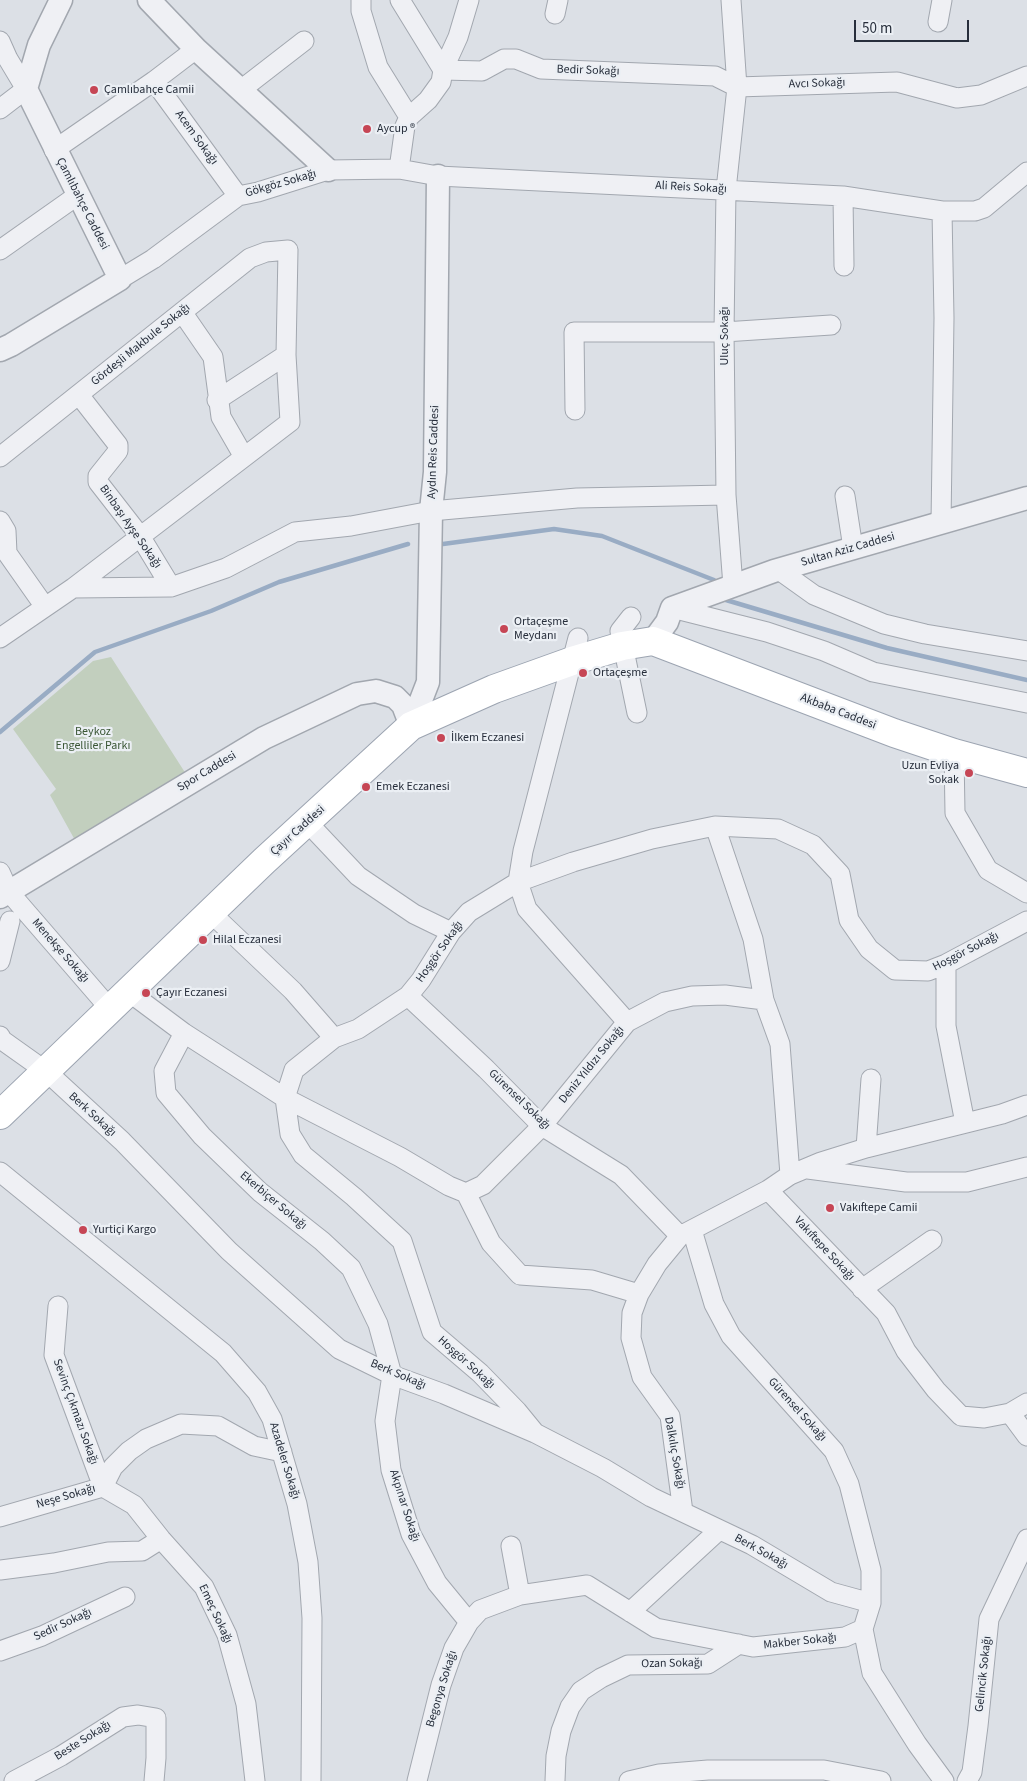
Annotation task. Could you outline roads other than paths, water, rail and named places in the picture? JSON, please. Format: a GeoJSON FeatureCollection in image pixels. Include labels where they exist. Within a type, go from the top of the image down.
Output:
{"type":"FeatureCollection","features":[{"type":"Feature","properties":{"kind":"main road","name":"Çayır Caddesi"},"geometry":{"type":"LineString","coordinates":[[0,1115],[211,913],[411,726],[494,689],[575,649],[622,646],[653,641]]}},
{"type":"Feature","properties":{"kind":"main road","name":"Akbaba Caddesi"},"geometry":{"type":"LineString","coordinates":[[653,641],[847,716],[954,753],[1027,773]]}},
{"type":"Feature","properties":{"kind":"street"},"geometry":{"type":"LineString","coordinates":[[0,109],[26,89],[39,45],[61,0]]}},
{"type":"Feature","properties":{"kind":"street"},"geometry":{"type":"LineString","coordinates":[[149,0],[196,49],[242,89],[328,170]]}},
{"type":"Feature","properties":{"kind":"street"},"geometry":{"type":"LineString","coordinates":[[400,0],[443,70]]}},
{"type":"Feature","properties":{"kind":"street"},"geometry":{"type":"LineString","coordinates":[[399,169],[403,138],[409,117],[428,100],[443,77],[443,70],[458,37],[469,0]]}},
{"type":"Feature","properties":{"kind":"street","name":"Uluç Sokağı"},"geometry":{"type":"LineString","coordinates":[[730,0],[737,86],[726,190],[724,332],[726,495],[733,586]]}},
{"type":"Feature","properties":{"kind":"street"},"geometry":{"type":"LineString","coordinates":[[938,22],[942,0]]}},
{"type":"Feature","properties":{"kind":"street"},"geometry":{"type":"LineString","coordinates":[[366,2],[378,67],[409,117]]}},
{"type":"Feature","properties":{"kind":"street"},"geometry":{"type":"LineString","coordinates":[[0,41],[8,59],[26,89]]}},
{"type":"Feature","properties":{"kind":"street"},"geometry":{"type":"LineString","coordinates":[[242,89],[304,41]]}},
{"type":"Feature","properties":{"kind":"street"},"geometry":{"type":"LineString","coordinates":[[54,150],[154,81],[196,49]]}},
{"type":"Feature","properties":{"kind":"street","name":"Bedir Sokağı"},"geometry":{"type":"LineString","coordinates":[[443,70],[482,71],[504,59],[516,59],[541,69],[715,76],[737,86]]}},
{"type":"Feature","properties":{"kind":"street","name":"Avcı Sokağı"},"geometry":{"type":"LineString","coordinates":[[737,86],[897,82],[957,98],[981,95],[1027,76]]}},
{"type":"Feature","properties":{"kind":"street","name":"Acem Sokağı"},"geometry":{"type":"LineString","coordinates":[[154,81],[238,196]]}},
{"type":"Feature","properties":{"kind":"street","name":"Çamlıbahçe Caddesi"},"geometry":{"type":"LineString","coordinates":[[26,89],[54,150],[120,279]]}},
{"type":"Feature","properties":{"kind":"street","name":"Gökgöz Sokağı"},"geometry":{"type":"LineString","coordinates":[[120,279],[153,259],[238,196],[258,192],[328,170],[399,169],[438,176]]}},
{"type":"Feature","properties":{"kind":"street","name":"Ali Reis Sokağı"},"geometry":{"type":"LineString","coordinates":[[438,176],[843,196],[942,211],[975,211],[984,208],[1027,172]]}},
{"type":"Feature","properties":{"kind":"street","name":"Aydın Reis Caddesi"},"geometry":{"type":"LineString","coordinates":[[411,726],[428,682],[431,511],[435,472],[438,176]]}},
{"type":"Feature","properties":{"kind":"street"},"geometry":{"type":"LineString","coordinates":[[0,250],[78,195]]}},
{"type":"Feature","properties":{"kind":"street"},"geometry":{"type":"LineString","coordinates":[[843,196],[844,266]]}},
{"type":"Feature","properties":{"kind":"street"},"geometry":{"type":"LineString","coordinates":[[941,523],[944,318],[942,211]]}},
{"type":"Feature","properties":{"kind":"street","name":"Gördeşli Makbule Sokağı"},"geometry":{"type":"LineString","coordinates":[[0,457],[250,258],[266,252],[288,250],[286,355]]}},
{"type":"Feature","properties":{"kind":"street"},"geometry":{"type":"LineString","coordinates":[[0,350],[12,345],[120,279]]}},
{"type":"Feature","properties":{"kind":"street"},"geometry":{"type":"LineString","coordinates":[[182,312],[213,357],[217,400],[221,417],[244,457]]}},
{"type":"Feature","properties":{"kind":"street"},"geometry":{"type":"LineString","coordinates":[[575,410],[574,332],[724,332],[831,325]]}},
{"type":"Feature","properties":{"kind":"street"},"geometry":{"type":"LineString","coordinates":[[0,638],[73,588],[290,422],[286,355],[217,400]]}},
{"type":"Feature","properties":{"kind":"street","name":"Binbaşı Ayşe Sokağı"},"geometry":{"type":"LineString","coordinates":[[79,395],[118,445],[118,450],[98,478],[140,536],[171,586]]}},
{"type":"Feature","properties":{"kind":"street"},"geometry":{"type":"LineString","coordinates":[[73,588],[171,586],[226,568],[295,532],[352,526],[431,511],[577,498],[726,495]]}},
{"type":"Feature","properties":{"kind":"street"},"geometry":{"type":"LineString","coordinates":[[845,496],[853,548]]}},
{"type":"Feature","properties":{"kind":"street","name":"Sultan Aziz Caddesi"},"geometry":{"type":"LineString","coordinates":[[672,608],[779,570],[1027,498]]}},
{"type":"Feature","properties":{"kind":"street"},"geometry":{"type":"LineString","coordinates":[[0,520],[6,532],[7,553],[44,608]]}},
{"type":"Feature","properties":{"kind":"street"},"geometry":{"type":"LineString","coordinates":[[779,570],[814,595],[884,624],[959,640],[1027,651]]}},
{"type":"Feature","properties":{"kind":"street"},"geometry":{"type":"LineString","coordinates":[[653,641],[668,622],[672,608],[767,632],[824,651],[873,672],[1027,703]]}},
{"type":"Feature","properties":{"kind":"street"},"geometry":{"type":"LineString","coordinates":[[631,617],[620,631],[637,714]]}},
{"type":"Feature","properties":{"kind":"street"},"geometry":{"type":"LineString","coordinates":[[575,649],[523,852],[518,882],[527,909],[628,1022]]}},
{"type":"Feature","properties":{"kind":"street","name":"Spor Caddesi"},"geometry":{"type":"LineString","coordinates":[[3,887],[264,738],[357,694],[376,691],[395,698],[402,705],[411,726]]}},
{"type":"Feature","properties":{"kind":"street"},"geometry":{"type":"LineString","coordinates":[[954,753],[956,813],[988,870],[1027,893]]}},
{"type":"Feature","properties":{"kind":"street"},"geometry":{"type":"LineString","coordinates":[[308,823],[358,876],[414,914],[451,932]]}},
{"type":"Feature","properties":{"kind":"street"},"geometry":{"type":"LineString","coordinates":[[715,826],[753,939],[764,1000],[780,1044],[797,1172]]}},
{"type":"Feature","properties":{"kind":"street","name":"Hoşgör Sokağı"},"geometry":{"type":"LineString","coordinates":[[535,1433],[517,1411],[480,1373],[432,1332],[402,1241],[354,1197],[303,1155],[290,1134],[285,1098],[294,1070],[334,1038],[358,1029],[408,996],[421,980],[451,932],[469,912],[518,882],[573,862],[652,839],[715,826],[778,829],[813,845],[840,874],[849,920],[868,949],[895,970],[928,970],[946,964],[1027,921]]}},
{"type":"Feature","properties":{"kind":"street","name":"Menekşe Sokağı"},"geometry":{"type":"LineString","coordinates":[[3,887],[120,1001],[184,1033],[285,1098],[400,1157],[449,1186],[466,1193]]}},
{"type":"Feature","properties":{"kind":"street"},"geometry":{"type":"LineString","coordinates":[[211,913],[294,991],[334,1038]]}},
{"type":"Feature","properties":{"kind":"street"},"geometry":{"type":"LineString","coordinates":[[0,961],[10,921]]}},
{"type":"Feature","properties":{"kind":"street"},"geometry":{"type":"LineString","coordinates":[[946,964],[946,1026],[965,1123]]}},
{"type":"Feature","properties":{"kind":"street","name":"Deniz Yıldızı Sokağı"},"geometry":{"type":"LineString","coordinates":[[466,1193],[483,1185],[542,1126],[628,1022],[665,1002],[692,996],[725,995],[764,1000]]}},
{"type":"Feature","properties":{"kind":"street","name":"Gürensel Sokağı"},"geometry":{"type":"LineString","coordinates":[[408,996],[486,1069],[542,1126],[621,1175],[686,1233],[714,1304],[732,1336],[834,1451],[848,1484],[871,1570],[871,1603]]}},
{"type":"Feature","properties":{"kind":"street","name":"Ekerbiçer Sokağı"},"geometry":{"type":"LineString","coordinates":[[184,1033],[164,1071],[166,1093],[202,1136],[260,1192],[322,1241],[351,1268],[378,1324],[392,1375]]}},
{"type":"Feature","properties":{"kind":"street","name":"Berk Sokağı"},"geometry":{"type":"LineString","coordinates":[[0,1036],[2,1040],[47,1072],[122,1141],[229,1251],[339,1349],[392,1375],[444,1394],[535,1433],[603,1468],[650,1497],[752,1545],[831,1592],[871,1603]]}},
{"type":"Feature","properties":{"kind":"street"},"geometry":{"type":"LineString","coordinates":[[866,1148],[871,1079]]}},
{"type":"Feature","properties":{"kind":"street"},"geometry":{"type":"LineString","coordinates":[[686,1233],[768,1190],[797,1172],[866,1148],[1027,1106]]}},
{"type":"Feature","properties":{"kind":"street"},"geometry":{"type":"LineString","coordinates":[[797,1172],[906,1182],[967,1182],[1027,1166]]}},
{"type":"Feature","properties":{"kind":"street","name":"Azadeler Sokağı"},"geometry":{"type":"LineString","coordinates":[[0,1172],[223,1353],[257,1392],[272,1420],[297,1504],[308,1562],[312,1618],[311,1781]]}},
{"type":"Feature","properties":{"kind":"street","name":"Vakıftepe Sokağı"},"geometry":{"type":"LineString","coordinates":[[768,1190],[862,1289],[932,1240]]}},
{"type":"Feature","properties":{"kind":"street"},"geometry":{"type":"LineString","coordinates":[[466,1193],[491,1243],[520,1275],[592,1280],[639,1294]]}},
{"type":"Feature","properties":{"kind":"street","name":"Dalkılıç Sokağı"},"geometry":{"type":"LineString","coordinates":[[683,1512],[670,1416],[642,1377],[631,1338],[632,1313],[639,1294],[656,1264],[686,1233]]}},
{"type":"Feature","properties":{"kind":"street"},"geometry":{"type":"LineString","coordinates":[[862,1289],[886,1314],[906,1351],[936,1390],[961,1416],[984,1418],[1010,1413],[1027,1403]]}},
{"type":"Feature","properties":{"kind":"street","name":"Sevinç Çıkmazı Sokağı"},"geometry":{"type":"LineString","coordinates":[[58,1306],[54,1355],[103,1487]]}},
{"type":"Feature","properties":{"kind":"street","name":"Akpınar Sokağı"},"geometry":{"type":"LineString","coordinates":[[392,1375],[385,1421],[391,1470],[408,1525],[437,1583],[468,1622]]}},
{"type":"Feature","properties":{"kind":"street"},"geometry":{"type":"LineString","coordinates":[[1010,1413],[1027,1436]]}},
{"type":"Feature","properties":{"kind":"street","name":"Neşe Sokağı"},"geometry":{"type":"LineString","coordinates":[[0,1517],[103,1487],[113,1466],[129,1451],[146,1439],[181,1424],[218,1426],[254,1446],[282,1452]]}},
{"type":"Feature","properties":{"kind":"street","name":"Emeç Sokağı"},"geometry":{"type":"LineString","coordinates":[[103,1487],[134,1505],[204,1587],[227,1635],[246,1704],[254,1781]]}},
{"type":"Feature","properties":{"kind":"street"},"geometry":{"type":"LineString","coordinates":[[630,1612],[719,1530]]}},
{"type":"Feature","properties":{"kind":"street"},"geometry":{"type":"LineString","coordinates":[[0,1570],[54,1563],[108,1552],[142,1551],[162,1539]]}},
{"type":"Feature","properties":{"kind":"street","name":"Gelincik Sokağı"},"geometry":{"type":"LineString","coordinates":[[967,1781],[972,1772],[990,1619],[1019,1570],[1027,1539]]}},
{"type":"Feature","properties":{"kind":"street"},"geometry":{"type":"LineString","coordinates":[[511,1546],[520,1595]]}},
{"type":"Feature","properties":{"kind":"street","name":"Begonya Sokağı"},"geometry":{"type":"LineString","coordinates":[[417,1781],[440,1685],[454,1648],[468,1622],[480,1610],[520,1595],[587,1585],[656,1628],[739,1644]]}},
{"type":"Feature","properties":{"kind":"street","name":"Sedir Sokağı"},"geometry":{"type":"LineString","coordinates":[[0,1651],[42,1636],[125,1597]]}},
{"type":"Feature","properties":{"kind":"street"},"geometry":{"type":"LineString","coordinates":[[871,1603],[863,1629],[872,1673],[917,1744],[944,1781]]}},
{"type":"Feature","properties":{"kind":"street","name":"Makber Sokağı"},"geometry":{"type":"LineString","coordinates":[[739,1644],[753,1647],[845,1638],[863,1629]]}},
{"type":"Feature","properties":{"kind":"street","name":"Ozan Sokağı"},"geometry":{"type":"LineString","coordinates":[[555,1781],[556,1756],[561,1731],[570,1707],[582,1691],[601,1678],[628,1665],[708,1664],[739,1644]]}},
{"type":"Feature","properties":{"kind":"street","name":"Beste Sokağı"},"geometry":{"type":"LineString","coordinates":[[14,1781],[61,1756],[123,1716],[156,1718],[154,1781]]}},
{"type":"Feature","properties":{"kind":"street"},"geometry":{"type":"LineString","coordinates":[[629,1781],[659,1774],[708,1770],[824,1770],[881,1781]]}},
{"type":"Feature","properties":{"kind":"waterway"},"geometry":{"type":"LineString","coordinates":[[443,544],[554,529],[602,536],[714,580]]}},
{"type":"Feature","properties":{"kind":"waterway"},"geometry":{"type":"LineString","coordinates":[[0,732],[95,652],[211,611],[279,582],[408,544]]}},
{"type":"Feature","properties":{"kind":"waterway"},"geometry":{"type":"LineString","coordinates":[[726,600],[887,648],[1027,680]]}},
{"type":"Feature","properties":{"kind":"place","name":"Çamlıbahçe Camii"},"geometry":{"type":"Point","coordinates":[94,90]}},
{"type":"Feature","properties":{"kind":"place","name":"Aycup ®"},"geometry":{"type":"Point","coordinates":[367,129]}},
{"type":"Feature","properties":{"kind":"place","name":"Ortaçeşme Meydanı"},"geometry":{"type":"Point","coordinates":[504,629]}},
{"type":"Feature","properties":{"kind":"place","name":"Ortaçeşme"},"geometry":{"type":"Point","coordinates":[583,673]}},
{"type":"Feature","properties":{"kind":"place","name":"İlkem Eczanesi"},"geometry":{"type":"Point","coordinates":[441,738]}},
{"type":"Feature","properties":{"kind":"place","name":"Uzun Evliya Sokak"},"geometry":{"type":"Point","coordinates":[969,773]}},
{"type":"Feature","properties":{"kind":"place","name":"Emek Eczanesi"},"geometry":{"type":"Point","coordinates":[366,787]}},
{"type":"Feature","properties":{"kind":"place","name":"Hilal Eczanesi"},"geometry":{"type":"Point","coordinates":[203,940]}},
{"type":"Feature","properties":{"kind":"place","name":"Çayır Eczanesi"},"geometry":{"type":"Point","coordinates":[146,993]}},
{"type":"Feature","properties":{"kind":"place","name":"Vakıftepe Camii"},"geometry":{"type":"Point","coordinates":[830,1208]}},
{"type":"Feature","properties":{"kind":"place","name":"Yurtiçi Kargo"},"geometry":{"type":"Point","coordinates":[83,1230]}},
{"type":"Feature","properties":{"kind":"park label","name":"Beykoz Engelliler Parkı"},"geometry":{"type":"Point","coordinates":[93,739]}}]}
